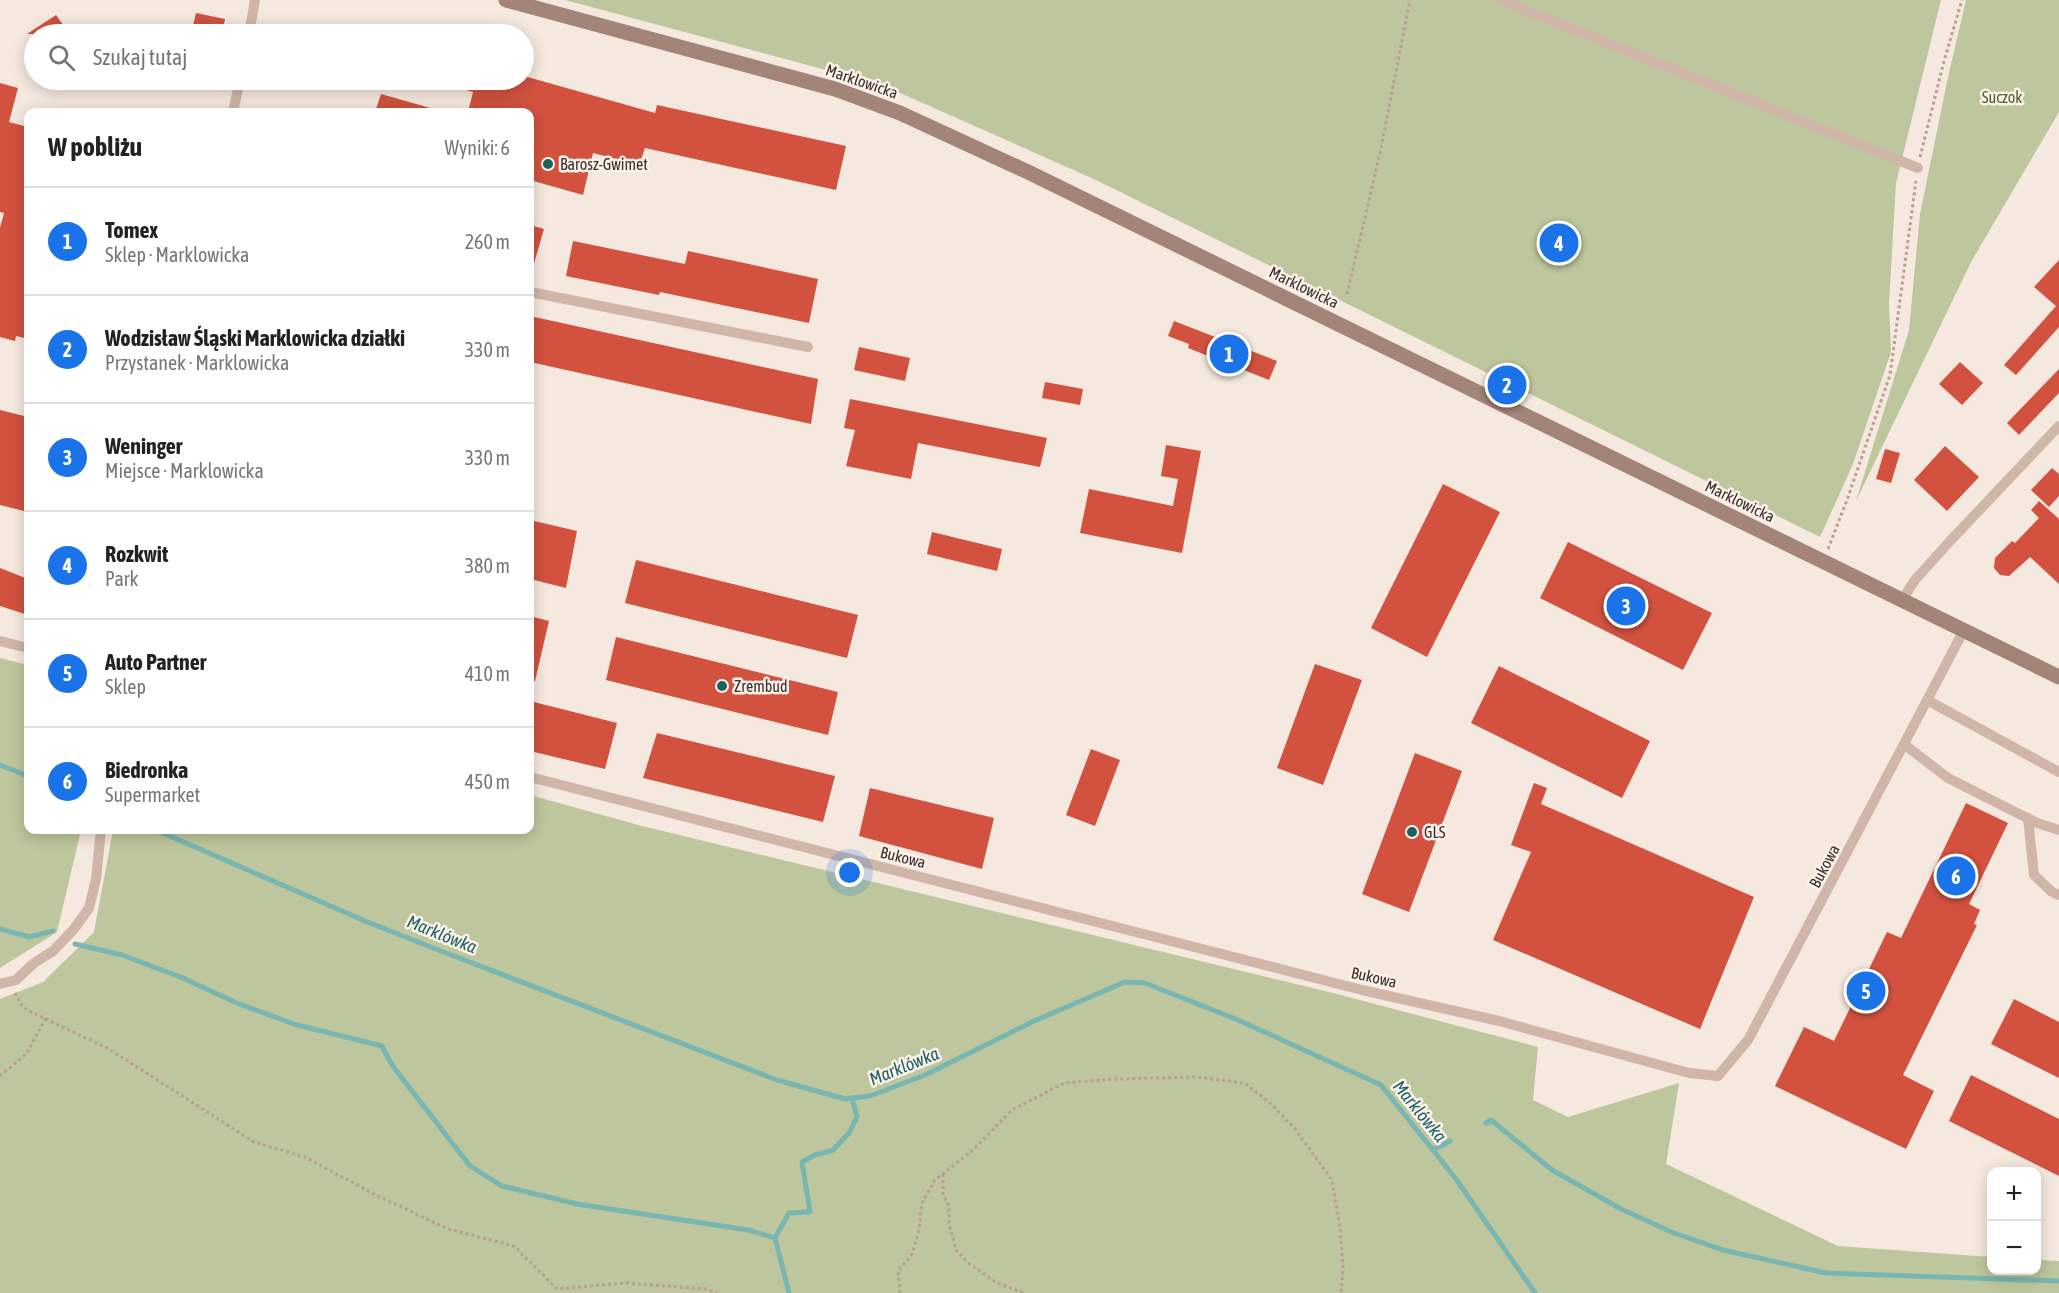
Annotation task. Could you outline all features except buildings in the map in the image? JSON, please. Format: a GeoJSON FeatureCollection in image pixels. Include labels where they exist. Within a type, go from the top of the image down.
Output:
{"type":"FeatureCollection","features":[{"type":"Feature","properties":{"kind":"main road","name":"Marklowicka"},"geometry":{"type":"LineString","coordinates":[[506,0],[835,89],[900,113],[1039,177],[2059,677]]}},
{"type":"Feature","properties":{"kind":"lane"},"geometry":{"type":"LineString","coordinates":[[251,24],[255,0]]}},
{"type":"Feature","properties":{"kind":"lane"},"geometry":{"type":"LineString","coordinates":[[1501,0],[1918,168]]}},
{"type":"Feature","properties":{"kind":"lane"},"geometry":{"type":"LineString","coordinates":[[234,108],[238,90]]}},
{"type":"Feature","properties":{"kind":"lane"},"geometry":{"type":"LineString","coordinates":[[534,293],[808,347]]}},
{"type":"Feature","properties":{"kind":"lane"},"geometry":{"type":"LineString","coordinates":[[1902,600],[1915,580],[1936,556],[2059,426]]}},
{"type":"Feature","properties":{"kind":"lane","name":"Bukowa"},"geometry":{"type":"LineString","coordinates":[[534,778],[1362,990],[1520,1026],[1689,1073],[1718,1076],[1748,1040],[1964,630]]}},
{"type":"Feature","properties":{"kind":"lane"},"geometry":{"type":"LineString","coordinates":[[0,641],[24,647]]}},
{"type":"Feature","properties":{"kind":"lane"},"geometry":{"type":"LineString","coordinates":[[1927,700],[2059,772]]}},
{"type":"Feature","properties":{"kind":"lane"},"geometry":{"type":"LineString","coordinates":[[1905,745],[1948,778],[2028,818],[2059,830]]}},
{"type":"Feature","properties":{"kind":"lane"},"geometry":{"type":"LineString","coordinates":[[2028,818],[2034,875],[2052,892],[2059,895]]}},
{"type":"Feature","properties":{"kind":"lane"},"geometry":{"type":"LineString","coordinates":[[0,984],[16,980],[34,963],[53,951],[74,929],[88,908],[96,879],[101,834]]}},
{"type":"Feature","properties":{"kind":"path"},"geometry":{"type":"LineString","coordinates":[[1347,294],[1380,153],[1410,0]]}},
{"type":"Feature","properties":{"kind":"path"},"geometry":{"type":"LineString","coordinates":[[1823,562],[1890,375],[1918,168],[1944,61],[1962,0]]}},
{"type":"Feature","properties":{"kind":"path"},"geometry":{"type":"LineString","coordinates":[[16,980],[15,995],[23,1008],[109,1049],[254,1142],[305,1157],[374,1194],[448,1229],[514,1246],[557,1289],[626,1283],[706,1289],[717,1293]]}},
{"type":"Feature","properties":{"kind":"path"},"geometry":{"type":"LineString","coordinates":[[0,1076],[26,1054],[46,1018]]}},
{"type":"Feature","properties":{"kind":"path"},"geometry":{"type":"LineString","coordinates":[[900,1293],[898,1271],[912,1254],[919,1230],[921,1203],[935,1180],[974,1150],[1012,1110],[1064,1083],[1162,1077],[1195,1077],[1245,1083],[1272,1105],[1295,1129],[1332,1180],[1344,1267],[1341,1293]]}},
{"type":"Feature","properties":{"kind":"path"},"geometry":{"type":"LineString","coordinates":[[943,1174],[943,1195],[949,1206],[949,1223],[956,1250],[967,1262],[997,1283],[1024,1293]]}},
{"type":"Feature","properties":{"kind":"green space"},"geometry":{"type":"Polygon","coordinates":[[[565,0],[1941,0],[1896,183],[1889,303],[1891,352],[1853,464],[1820,537],[1096,180],[882,85],[565,0]]]}},
{"type":"Feature","properties":{"kind":"green space","name":"Suczok"},"geometry":{"type":"Polygon","coordinates":[[[1966,0],[2059,0],[2059,112],[1971,262],[1856,501],[1909,330],[1920,214],[1966,0]]]}},
{"type":"Feature","properties":{"kind":"green space"},"geometry":{"type":"Polygon","coordinates":[[[0,658],[24,664],[24,834],[80,834],[57,932],[0,968],[0,658]]]}},
{"type":"Feature","properties":{"kind":"green space"},"geometry":{"type":"Polygon","coordinates":[[[534,796],[642,826],[1337,994],[1538,1047],[1533,1100],[1568,1117],[1679,1083],[1666,1164],[1838,1246],[1987,1257],[1987,1275],[2041,1275],[2041,1260],[2059,1261],[2059,1293],[0,1293],[0,999],[43,982],[94,932],[112,834],[534,834],[534,796]]]}},
{"type":"Feature","properties":{"kind":"waterway","name":"Marklówka"},"geometry":{"type":"LineString","coordinates":[[0,765],[24,774]]}},
{"type":"Feature","properties":{"kind":"waterway","name":"Marklówka"},"geometry":{"type":"LineString","coordinates":[[165,834],[428,946],[777,1080],[845,1099],[870,1096],[925,1075],[1034,1021],[1125,982],[1145,983],[1238,1020],[1381,1085],[1456,1179],[1535,1293]]}},
{"type":"Feature","properties":{"kind":"waterway"},"geometry":{"type":"LineString","coordinates":[[0,929],[29,937],[53,931]]}},
{"type":"Feature","properties":{"kind":"waterway"},"geometry":{"type":"LineString","coordinates":[[75,944],[122,955],[183,978],[239,1004],[297,1025],[382,1046],[392,1065],[470,1166],[502,1186],[577,1204],[748,1230],[775,1238]]}},
{"type":"Feature","properties":{"kind":"waterway"},"geometry":{"type":"LineString","coordinates":[[789,1293],[775,1238],[789,1213],[810,1212],[802,1162],[815,1155],[833,1150],[849,1133],[857,1117],[852,1098]]}},
{"type":"Feature","properties":{"kind":"waterway"},"geometry":{"type":"LineString","coordinates":[[1486,1123],[1491,1120],[1552,1170],[1623,1210],[1674,1233],[1723,1250],[1826,1273],[2059,1281]]}},
{"type":"Feature","properties":{"kind":"waterway"},"geometry":{"type":"LineString","coordinates":[[1433,1150],[1450,1141]]}},
{"type":"Feature","properties":{"kind":"place","name":"Barosz-Gwimet"},"geometry":{"type":"Point","coordinates":[548,164]}},
{"type":"Feature","properties":{"kind":"place","name":"Rozkwit"},"geometry":{"type":"Point","coordinates":[1559,243]}},
{"type":"Feature","properties":{"kind":"place","name":"Tomex"},"geometry":{"type":"Point","coordinates":[1229,354]}},
{"type":"Feature","properties":{"kind":"place","name":"Wodzisław Śląski Marklowicka działki"},"geometry":{"type":"Point","coordinates":[1507,385]}},
{"type":"Feature","properties":{"kind":"place","name":"Weninger"},"geometry":{"type":"Point","coordinates":[1626,606]}},
{"type":"Feature","properties":{"kind":"place","name":"Zrembud"},"geometry":{"type":"Point","coordinates":[722,686]}},
{"type":"Feature","properties":{"kind":"place","name":"GLS"},"geometry":{"type":"Point","coordinates":[1412,832]}},
{"type":"Feature","properties":{"kind":"place","name":"Biedronka"},"geometry":{"type":"Point","coordinates":[1956,876]}},
{"type":"Feature","properties":{"kind":"place","name":"Auto Partner"},"geometry":{"type":"Point","coordinates":[1866,991]}}]}
